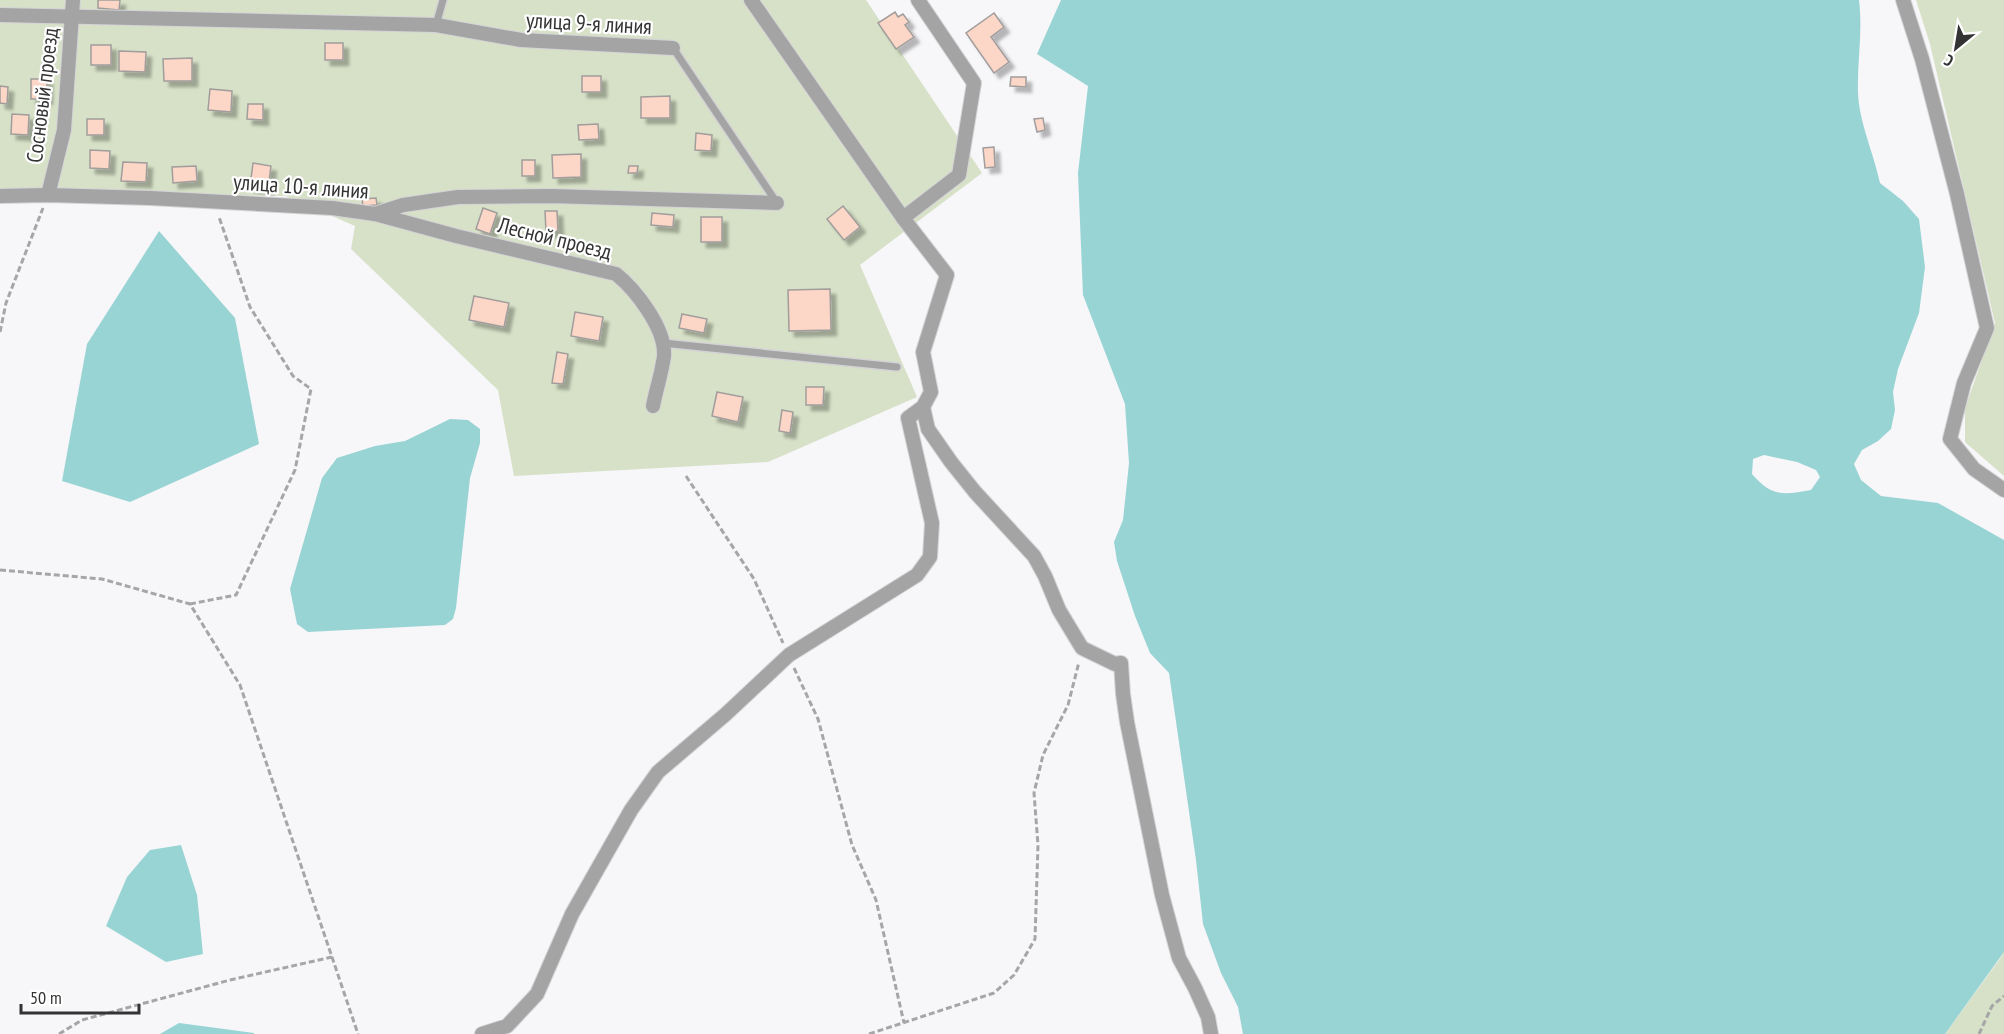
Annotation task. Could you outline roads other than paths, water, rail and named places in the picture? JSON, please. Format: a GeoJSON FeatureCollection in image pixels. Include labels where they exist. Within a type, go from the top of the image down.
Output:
{"type":"FeatureCollection","features":[{"type":"Feature","properties":{"kind":"street","name":"Сосновый проезд"},"geometry":{"type":"LineString","coordinates":[[48,195],[64,130],[74,0]]}},
{"type":"Feature","properties":{"kind":"street"},"geometry":{"type":"LineString","coordinates":[[482,1034],[507,1026],[537,994],[572,914],[631,810],[658,772],[726,714],[789,655],[917,575],[930,557],[932,523],[908,418],[923,406],[932,392],[923,352],[948,275],[903,218],[751,0]]}},
{"type":"Feature","properties":{"kind":"street"},"geometry":{"type":"LineString","coordinates":[[903,218],[959,175],[974,83],[918,0]]}},
{"type":"Feature","properties":{"kind":"street"},"geometry":{"type":"LineString","coordinates":[[1903,0],[1922,59],[1952,171],[1987,328],[1964,383],[1950,440],[1974,469],[2004,490]]}},
{"type":"Feature","properties":{"kind":"street","name":"улица 9-я линия"},"geometry":{"type":"LineString","coordinates":[[0,15],[436,25],[521,40],[673,48]]}},
{"type":"Feature","properties":{"kind":"street","name":"улица 10-я линия"},"geometry":{"type":"LineString","coordinates":[[0,196],[48,195],[213,201],[332,208],[375,213],[403,205],[458,197],[550,196],[777,203]]}},
{"type":"Feature","properties":{"kind":"street","name":"Лесной проезд"},"geometry":{"type":"LineString","coordinates":[[375,213],[456,236],[616,274],[628,284],[641,301],[663,343]]}},
{"type":"Feature","properties":{"kind":"street"},"geometry":{"type":"LineString","coordinates":[[652,406],[664,356],[663,343]]}},
{"type":"Feature","properties":{"kind":"street"},"geometry":{"type":"LineString","coordinates":[[923,406],[928,429],[951,462],[975,492],[1034,556],[1059,610],[1082,648],[1115,664],[1121,663],[1129,732],[1162,895],[1179,958],[1204,1007],[1211,1034]]}},
{"type":"Feature","properties":{"kind":"lane"},"geometry":{"type":"LineString","coordinates":[[436,25],[443,0]]}},
{"type":"Feature","properties":{"kind":"lane"},"geometry":{"type":"LineString","coordinates":[[673,48],[777,203]]}},
{"type":"Feature","properties":{"kind":"lane"},"geometry":{"type":"LineString","coordinates":[[663,343],[897,367]]}},
{"type":"Feature","properties":{"kind":"water"},"geometry":{"type":"Polygon","coordinates":[[[1061,0],[1859,0],[1858,93],[1864,127],[1880,183],[1903,201],[1919,219],[1925,267],[1919,313],[1898,369],[1893,392],[1895,410],[1891,429],[1878,441],[1862,450],[1854,464],[1861,480],[1881,496],[1938,503],[2004,540],[2004,952],[1945,1034],[1243,1034],[1238,1007],[1221,973],[1203,924],[1169,673],[1150,653],[1117,561],[1114,542],[1123,520],[1129,463],[1125,404],[1083,295],[1078,173],[1088,86],[1037,54],[1061,0]],[[1764,455],[1753,459],[1752,474],[1766,487],[1778,493],[1811,490],[1820,477],[1816,470],[1797,462],[1764,455]]]}},
{"type":"Feature","properties":{"kind":"water"},"geometry":{"type":"Polygon","coordinates":[[[159,231],[235,318],[259,444],[130,502],[62,481],[87,344],[159,231]]]}},
{"type":"Feature","properties":{"kind":"water"},"geometry":{"type":"Polygon","coordinates":[[[450,419],[468,420],[480,429],[480,443],[470,478],[453,619],[445,625],[308,632],[297,624],[290,589],[322,478],[337,458],[375,446],[405,441],[450,419]]]}},
{"type":"Feature","properties":{"kind":"water"},"geometry":{"type":"Polygon","coordinates":[[[181,845],[197,895],[203,954],[166,962],[106,926],[127,877],[150,850],[181,845]]]}},
{"type":"Feature","properties":{"kind":"water"},"geometry":{"type":"Polygon","coordinates":[[[179,1023],[254,1033],[254,1034],[160,1034],[179,1023]]]}}]}
